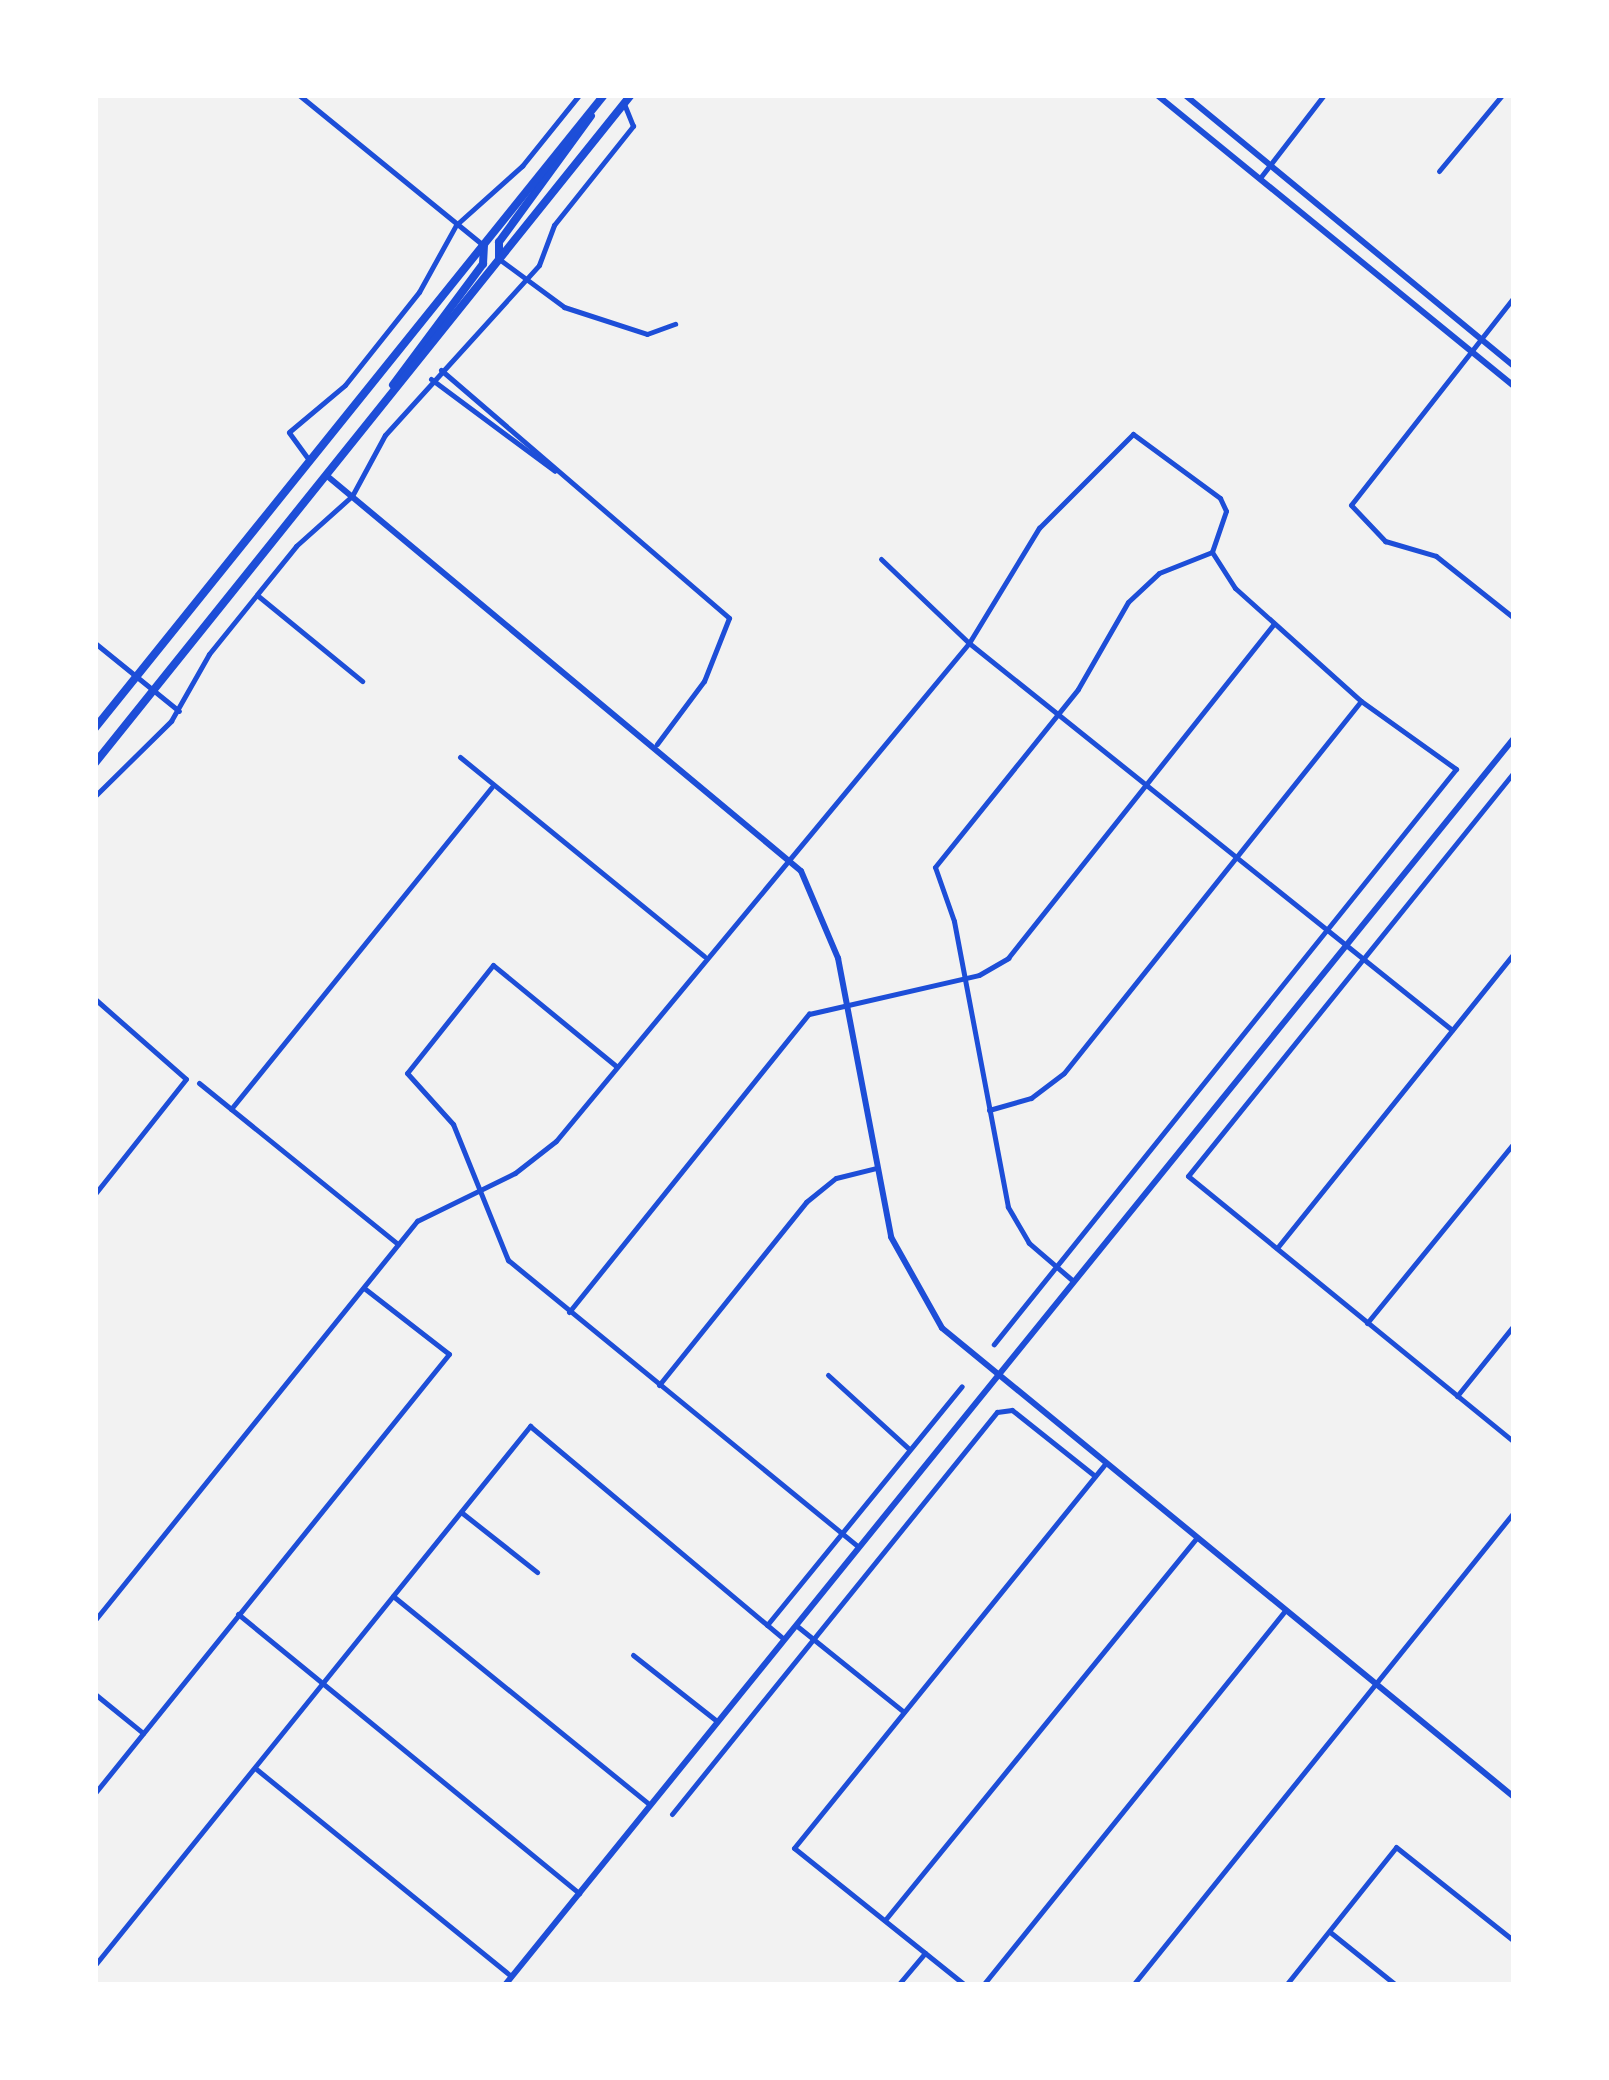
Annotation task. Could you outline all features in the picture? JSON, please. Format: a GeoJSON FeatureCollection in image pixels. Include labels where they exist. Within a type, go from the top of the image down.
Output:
{"type":"FeatureCollection","features":[{"type":"Feature","properties":{"kind":"main road"},"geometry":{"type":"LineString","coordinates":[[95,763],[631,95]]}},
{"type":"Feature","properties":{"kind":"main road"},"geometry":{"type":"LineString","coordinates":[[500,259],[499,242],[579,142],[601,99]]}},
{"type":"Feature","properties":{"kind":"main road"},"geometry":{"type":"LineString","coordinates":[[95,728],[601,99]]}},
{"type":"Feature","properties":{"kind":"main road"},"geometry":{"type":"LineString","coordinates":[[387,398],[405,359],[483,264],[484,246]]}},
{"type":"Feature","properties":{"kind":"street"},"geometry":{"type":"LineString","coordinates":[[299,95],[484,246]]}},
{"type":"Feature","properties":{"kind":"street"},"geometry":{"type":"LineString","coordinates":[[309,460],[287,434],[345,385],[419,292],[456,224],[522,166],[578,95]]}},
{"type":"Feature","properties":{"kind":"street"},"geometry":{"type":"LineString","coordinates":[[1157,95],[1514,386]]}},
{"type":"Feature","properties":{"kind":"street"},"geometry":{"type":"LineString","coordinates":[[1185,95],[1514,366]]}},
{"type":"Feature","properties":{"kind":"street"},"geometry":{"type":"LineString","coordinates":[[1260,178],[1324,95]]}},
{"type":"Feature","properties":{"kind":"street"},"geometry":{"type":"LineString","coordinates":[[1439,171],[1502,95]]}},
{"type":"Feature","properties":{"kind":"street"},"geometry":{"type":"LineString","coordinates":[[95,796],[179,711],[209,654],[257,596],[352,496],[385,436],[440,369],[526,280],[554,225],[633,126],[624,104]]}},
{"type":"Feature","properties":{"kind":"street"},"geometry":{"type":"LineString","coordinates":[[500,259],[555,303],[634,331],[675,324]]}},
{"type":"Feature","properties":{"kind":"street"},"geometry":{"type":"LineString","coordinates":[[1514,296],[1356,489],[1351,505],[1386,541],[1436,556],[1514,618]]}},
{"type":"Feature","properties":{"kind":"street"},"geometry":{"type":"LineString","coordinates":[[440,369],[730,624],[696,694],[657,744]]}},
{"type":"Feature","properties":{"kind":"street"},"geometry":{"type":"LineString","coordinates":[[431,380],[555,472]]}},
{"type":"Feature","properties":{"kind":"street"},"geometry":{"type":"LineString","coordinates":[[95,1620],[398,1244],[430,1210],[538,1158],[969,644],[1033,535],[1133,434],[1220,498],[1226,511],[1212,552],[1159,573],[1128,602],[1058,716],[935,867],[965,977],[1008,1208],[1056,1267],[1072,1280]]}},
{"type":"Feature","properties":{"kind":"street"},"geometry":{"type":"LineString","coordinates":[[326,474],[790,857],[828,927],[846,999],[876,1168],[915,1291],[996,1376],[1514,1797]]}},
{"type":"Feature","properties":{"kind":"street"},"geometry":{"type":"LineString","coordinates":[[994,1344],[1456,770],[1360,701],[1274,624],[1212,552]]}},
{"type":"Feature","properties":{"kind":"street"},"geometry":{"type":"LineString","coordinates":[[882,559],[969,644],[1452,1030]]}},
{"type":"Feature","properties":{"kind":"street"},"geometry":{"type":"LineString","coordinates":[[257,596],[362,681]]}},
{"type":"Feature","properties":{"kind":"street"},"geometry":{"type":"LineString","coordinates":[[569,1312],[800,1023],[846,999],[965,977],[1008,958],[1149,789],[1274,624]]}},
{"type":"Feature","properties":{"kind":"street"},"geometry":{"type":"LineString","coordinates":[[95,643],[179,711]]}},
{"type":"Feature","properties":{"kind":"street"},"geometry":{"type":"LineString","coordinates":[[989,1110],[1030,1098],[1064,1073],[1238,862],[1360,701]]}},
{"type":"Feature","properties":{"kind":"street"},"geometry":{"type":"LineString","coordinates":[[504,1985],[1344,942],[1514,738]]}},
{"type":"Feature","properties":{"kind":"street"},"geometry":{"type":"LineString","coordinates":[[460,757],[492,787],[704,956]]}},
{"type":"Feature","properties":{"kind":"street"},"geometry":{"type":"LineString","coordinates":[[1514,772],[1188,1176],[1514,1442]]}},
{"type":"Feature","properties":{"kind":"street"},"geometry":{"type":"LineString","coordinates":[[231,1109],[492,787]]}},
{"type":"Feature","properties":{"kind":"street"},"geometry":{"type":"LineString","coordinates":[[1277,1248],[1514,953]]}},
{"type":"Feature","properties":{"kind":"street"},"geometry":{"type":"LineString","coordinates":[[616,1066],[493,965],[406,1073],[442,1106],[508,1260],[857,1546]]}},
{"type":"Feature","properties":{"kind":"street"},"geometry":{"type":"LineString","coordinates":[[95,1000],[184,1072],[95,1194]]}},
{"type":"Feature","properties":{"kind":"street"},"geometry":{"type":"LineString","coordinates":[[199,1082],[398,1244]]}},
{"type":"Feature","properties":{"kind":"street"},"geometry":{"type":"LineString","coordinates":[[1368,1322],[1514,1143]]}},
{"type":"Feature","properties":{"kind":"street"},"geometry":{"type":"LineString","coordinates":[[659,1385],[806,1202],[836,1178],[876,1168]]}},
{"type":"Feature","properties":{"kind":"street"},"geometry":{"type":"LineString","coordinates":[[95,1793],[450,1354],[363,1288]]}},
{"type":"Feature","properties":{"kind":"street"},"geometry":{"type":"LineString","coordinates":[[1457,1396],[1514,1326]]}},
{"type":"Feature","properties":{"kind":"street"},"geometry":{"type":"LineString","coordinates":[[828,1375],[909,1449]]}},
{"type":"Feature","properties":{"kind":"street"},"geometry":{"type":"LineString","coordinates":[[767,1625],[962,1386]]}},
{"type":"Feature","properties":{"kind":"street"},"geometry":{"type":"LineString","coordinates":[[672,1814],[1007,1408],[1095,1476]]}},
{"type":"Feature","properties":{"kind":"street"},"geometry":{"type":"LineString","coordinates":[[95,1965],[530,1426],[783,1638]]}},
{"type":"Feature","properties":{"kind":"street"},"geometry":{"type":"LineString","coordinates":[[964,1985],[794,1848],[1105,1464]]}},
{"type":"Feature","properties":{"kind":"street"},"geometry":{"type":"LineString","coordinates":[[461,1511],[537,1572]]}},
{"type":"Feature","properties":{"kind":"street"},"geometry":{"type":"LineString","coordinates":[[1133,1985],[1514,1512]]}},
{"type":"Feature","properties":{"kind":"street"},"geometry":{"type":"LineString","coordinates":[[885,1920],[1196,1538]]}},
{"type":"Feature","properties":{"kind":"street"},"geometry":{"type":"LineString","coordinates":[[392,1596],[650,1804]]}},
{"type":"Feature","properties":{"kind":"street"},"geometry":{"type":"LineString","coordinates":[[983,1985],[1285,1611]]}},
{"type":"Feature","properties":{"kind":"street"},"geometry":{"type":"LineString","coordinates":[[238,1614],[579,1892]]}},
{"type":"Feature","properties":{"kind":"street"},"geometry":{"type":"LineString","coordinates":[[794,1624],[904,1712]]}},
{"type":"Feature","properties":{"kind":"street"},"geometry":{"type":"LineString","coordinates":[[633,1655],[717,1722]]}},
{"type":"Feature","properties":{"kind":"street"},"geometry":{"type":"LineString","coordinates":[[95,1694],[143,1733]]}},
{"type":"Feature","properties":{"kind":"street"},"geometry":{"type":"LineString","coordinates":[[255,1768],[512,1976]]}},
{"type":"Feature","properties":{"kind":"street"},"geometry":{"type":"LineString","coordinates":[[1286,1985],[1396,1847],[1514,1942]]}},
{"type":"Feature","properties":{"kind":"street"},"geometry":{"type":"LineString","coordinates":[[1330,1932],[1396,1985]]}},
{"type":"Feature","properties":{"kind":"street"},"geometry":{"type":"LineString","coordinates":[[898,1985],[924,1953]]}}]}
